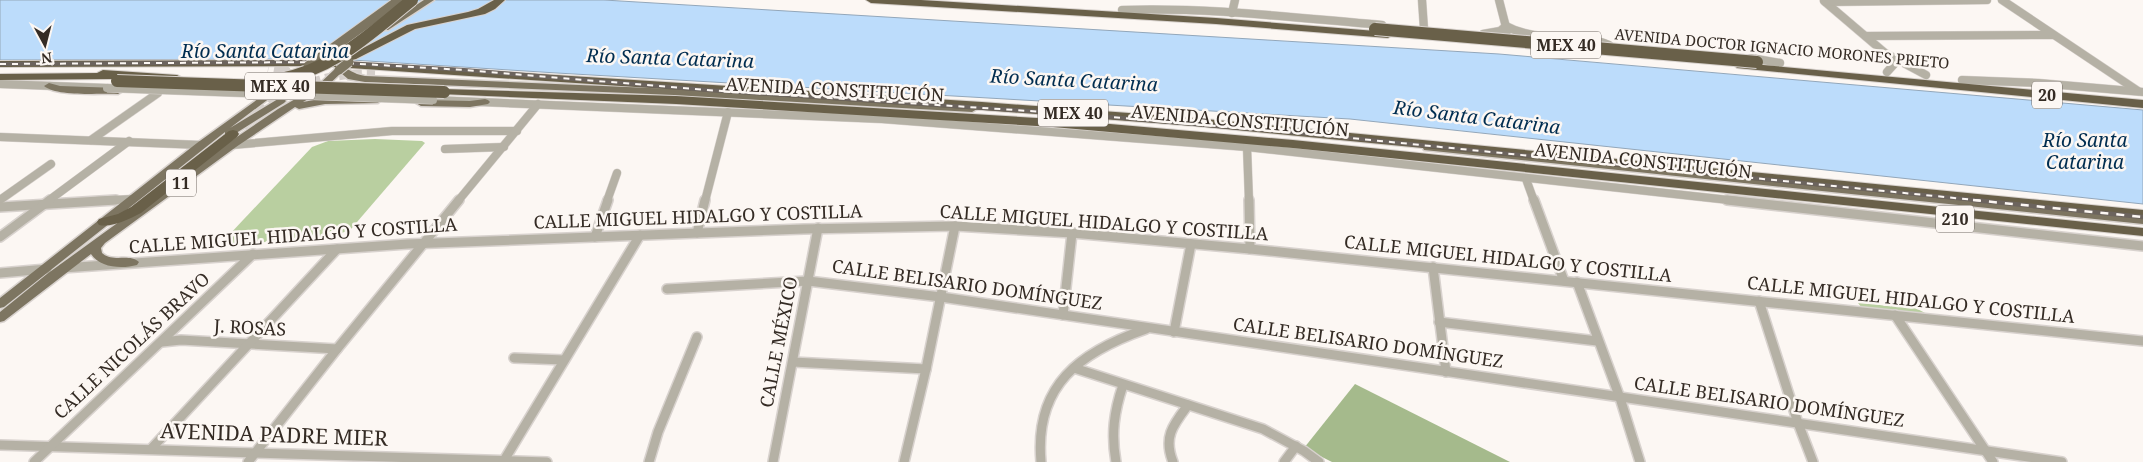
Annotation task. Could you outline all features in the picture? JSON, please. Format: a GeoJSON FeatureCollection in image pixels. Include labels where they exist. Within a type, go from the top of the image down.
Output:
{"type":"FeatureCollection","features":[{"type":"Feature","properties":{"kind":"highway"},"geometry":{"type":"LineString","coordinates":[[46,82],[73,76],[273,81],[309,74],[330,64],[412,0]]}},
{"type":"Feature","properties":{"kind":"highway"},"geometry":{"type":"LineString","coordinates":[[346,65],[412,27],[482,11],[495,5],[500,0]]}},
{"type":"Feature","properties":{"kind":"highway","name":"AVENIDA DOCTOR IGNACIO MORONES PRIETO"},"geometry":{"type":"LineString","coordinates":[[871,0],[1423,33],[2098,95]]}},
{"type":"Feature","properties":{"kind":"highway","name":"AVENIDA DOCTOR IGNACIO MORONES PRIETO"},"geometry":{"type":"LineString","coordinates":[[943,0],[1122,10],[1375,28],[1926,75],[1957,83],[2142,97]]}},
{"type":"Feature","properties":{"kind":"highway"},"geometry":{"type":"LineString","coordinates":[[1423,33],[1497,41],[1503,40],[1507,31]]}},
{"type":"Feature","properties":{"kind":"highway","name":"AVENIDA CONSTITUCIÓN"},"geometry":{"type":"LineString","coordinates":[[0,66],[320,63],[1118,116],[2143,214]]}},
{"type":"Feature","properties":{"kind":"highway"},"geometry":{"type":"LineString","coordinates":[[110,64],[119,68],[268,69]]}},
{"type":"Feature","properties":{"kind":"highway"},"geometry":{"type":"LineString","coordinates":[[0,66],[178,78]]}},
{"type":"Feature","properties":{"kind":"highway","name":"AVENIDA CONSTITUCIÓN"},"geometry":{"type":"LineString","coordinates":[[0,77],[46,82],[676,100],[1053,123],[1283,143],[2143,232]]}},
{"type":"Feature","properties":{"kind":"highway","name":"MEX 40"},"geometry":{"type":"LineString","coordinates":[[2098,95],[2142,97]]}},
{"type":"Feature","properties":{"kind":"highway"},"geometry":{"type":"LineString","coordinates":[[694,110],[828,112],[842,109]]}},
{"type":"Feature","properties":{"kind":"highway"},"geometry":{"type":"LineString","coordinates":[[104,222],[123,217],[136,210],[232,139]]}},
{"type":"Feature","properties":{"kind":"highway"},"geometry":{"type":"LineString","coordinates":[[1388,164],[1423,163],[1657,189],[1702,186]]}},
{"type":"Feature","properties":{"kind":"highway","name":"210"},"geometry":{"type":"LineString","coordinates":[[1768,192],[1798,199],[2143,239]]}},
{"type":"Feature","properties":{"kind":"highway"},"geometry":{"type":"LineString","coordinates":[[1850,201],[1892,201],[2143,225]]}},
{"type":"Feature","properties":{"kind":"main road","name":"11"},"geometry":{"type":"LineString","coordinates":[[0,304],[201,145],[398,0]]}},
{"type":"Feature","properties":{"kind":"main road","name":"11"},"geometry":{"type":"LineString","coordinates":[[0,318],[102,242],[232,139],[281,106],[313,94],[385,28],[420,0]]}},
{"type":"Feature","properties":{"kind":"main road"},"geometry":{"type":"LineString","coordinates":[[385,28],[430,0]]}},
{"type":"Feature","properties":{"kind":"main road"},"geometry":{"type":"LineString","coordinates":[[346,65],[351,77],[365,79]]}},
{"type":"Feature","properties":{"kind":"main road"},"geometry":{"type":"LineString","coordinates":[[374,74],[592,89]]}},
{"type":"Feature","properties":{"kind":"main road"},"geometry":{"type":"LineString","coordinates":[[350,101],[340,96],[340,91],[346,85],[365,79]]}},
{"type":"Feature","properties":{"kind":"main road","name":"AVENIDA CONSTITUCIÓN"},"geometry":{"type":"LineString","coordinates":[[365,79],[810,99],[1142,121],[2143,221]]}},
{"type":"Feature","properties":{"kind":"main road"},"geometry":{"type":"LineString","coordinates":[[46,82],[69,89],[243,96],[251,98],[252,107]]}},
{"type":"Feature","properties":{"kind":"main road"},"geometry":{"type":"LineString","coordinates":[[152,185],[168,178],[236,128],[281,106],[350,101],[470,104],[484,102]]}},
{"type":"Feature","properties":{"kind":"main road"},"geometry":{"type":"LineString","coordinates":[[102,242],[95,247],[95,253],[98,257],[112,262],[133,262]]}},
{"type":"Feature","properties":{"kind":"street"},"geometry":{"type":"LineString","coordinates":[[1232,13],[1236,0]]}},
{"type":"Feature","properties":{"kind":"street"},"geometry":{"type":"LineString","coordinates":[[1422,0],[1423,33]]}},
{"type":"Feature","properties":{"kind":"street"},"geometry":{"type":"LineString","coordinates":[[1499,0],[1507,31],[1609,45],[1752,58],[1780,64]]}},
{"type":"Feature","properties":{"kind":"street"},"geometry":{"type":"LineString","coordinates":[[1825,1],[1987,0]]}},
{"type":"Feature","properties":{"kind":"street"},"geometry":{"type":"LineString","coordinates":[[2002,0],[2142,97]]}},
{"type":"Feature","properties":{"kind":"street"},"geometry":{"type":"LineString","coordinates":[[1825,1],[1897,61],[1926,75]]}},
{"type":"Feature","properties":{"kind":"street","name":"AVENIDA DOCTOR IGNACIO MORONES PRIETO"},"geometry":{"type":"LineString","coordinates":[[1122,10],[1149,9],[1232,13],[1423,33],[1482,34],[1507,31]]}},
{"type":"Feature","properties":{"kind":"street"},"geometry":{"type":"LineString","coordinates":[[1866,36],[2052,35]]}},
{"type":"Feature","properties":{"kind":"street"},"geometry":{"type":"LineString","coordinates":[[1887,72],[1897,61]]}},
{"type":"Feature","properties":{"kind":"street"},"geometry":{"type":"LineString","coordinates":[[0,84],[46,82]]}},
{"type":"Feature","properties":{"kind":"street","name":"AVENIDA CONSTITUCIÓN"},"geometry":{"type":"LineString","coordinates":[[112,84],[882,119],[1247,147],[2143,246]]}},
{"type":"Feature","properties":{"kind":"street"},"geometry":{"type":"LineString","coordinates":[[91,140],[158,93]]}},
{"type":"Feature","properties":{"kind":"street"},"geometry":{"type":"LineString","coordinates":[[251,458],[337,349],[538,104]]}},
{"type":"Feature","properties":{"kind":"street"},"geometry":{"type":"LineString","coordinates":[[698,233],[728,112]]}},
{"type":"Feature","properties":{"kind":"street"},"geometry":{"type":"LineString","coordinates":[[232,139],[392,131],[517,130]]}},
{"type":"Feature","properties":{"kind":"street"},"geometry":{"type":"LineString","coordinates":[[0,137],[201,145]]}},
{"type":"Feature","properties":{"kind":"street"},"geometry":{"type":"LineString","coordinates":[[0,237],[129,141]]}},
{"type":"Feature","properties":{"kind":"street"},"geometry":{"type":"LineString","coordinates":[[445,149],[504,147]]}},
{"type":"Feature","properties":{"kind":"street"},"geometry":{"type":"LineString","coordinates":[[1247,147],[1250,249]]}},
{"type":"Feature","properties":{"kind":"street"},"geometry":{"type":"LineString","coordinates":[[0,200],[51,164]]}},
{"type":"Feature","properties":{"kind":"street"},"geometry":{"type":"LineString","coordinates":[[595,237],[617,173]]}},
{"type":"Feature","properties":{"kind":"street"},"geometry":{"type":"LineString","coordinates":[[1526,179],[1564,281]]}},
{"type":"Feature","properties":{"kind":"street"},"geometry":{"type":"LineString","coordinates":[[0,207],[133,198]]}},
{"type":"Feature","properties":{"kind":"street"},"geometry":{"type":"LineString","coordinates":[[904,462],[926,369],[955,226]]}},
{"type":"Feature","properties":{"kind":"street","name":"CALLE MIGUEL HIDALGO Y COSTILLA"},"geometry":{"type":"LineString","coordinates":[[0,273],[133,262],[424,243],[818,228],[955,226],[1072,232],[1250,249],[2143,341]]}},
{"type":"Feature","properties":{"kind":"street","name":"CALLE MÉXICO"},"geometry":{"type":"LineString","coordinates":[[773,462],[818,228]]}},
{"type":"Feature","properties":{"kind":"street"},"geometry":{"type":"LineString","coordinates":[[1063,315],[1072,232]]}},
{"type":"Feature","properties":{"kind":"street"},"geometry":{"type":"LineString","coordinates":[[504,461],[640,235]]}},
{"type":"Feature","properties":{"kind":"street"},"geometry":{"type":"LineString","coordinates":[[1174,332],[1191,244]]}},
{"type":"Feature","properties":{"kind":"street"},"geometry":{"type":"LineString","coordinates":[[151,449],[337,248]]}},
{"type":"Feature","properties":{"kind":"street","name":"CALLE NICOLÁS BRAVO"},"geometry":{"type":"LineString","coordinates":[[34,462],[253,254]]}},
{"type":"Feature","properties":{"kind":"street"},"geometry":{"type":"LineString","coordinates":[[1433,268],[1446,372]]}},
{"type":"Feature","properties":{"kind":"street","name":"CALLE BELISARIO DOMÍNGUEZ"},"geometry":{"type":"LineString","coordinates":[[667,288],[808,280],[941,297],[2062,462]]}},
{"type":"Feature","properties":{"kind":"street"},"geometry":{"type":"LineString","coordinates":[[1577,282],[1620,398],[1640,462]]}},
{"type":"Feature","properties":{"kind":"street"},"geometry":{"type":"LineString","coordinates":[[1759,301],[1798,424],[1813,462]]}},
{"type":"Feature","properties":{"kind":"street"},"geometry":{"type":"LineString","coordinates":[[1894,315],[1993,462]]}},
{"type":"Feature","properties":{"kind":"street"},"geometry":{"type":"LineString","coordinates":[[1439,322],[1598,341]]}},
{"type":"Feature","properties":{"kind":"street"},"geometry":{"type":"LineString","coordinates":[[1041,462],[1040,426],[1045,408],[1058,384],[1096,350],[1148,328]]}},
{"type":"Feature","properties":{"kind":"street"},"geometry":{"type":"LineString","coordinates":[[649,462],[658,432],[697,337]]}},
{"type":"Feature","properties":{"kind":"street","name":"J. ROSAS"},"geometry":{"type":"LineString","coordinates":[[162,342],[181,340],[337,349]]}},
{"type":"Feature","properties":{"kind":"street"},"geometry":{"type":"LineString","coordinates":[[514,358],[564,360]]}},
{"type":"Feature","properties":{"kind":"street"},"geometry":{"type":"LineString","coordinates":[[793,362],[926,369]]}},
{"type":"Feature","properties":{"kind":"street"},"geometry":{"type":"LineString","coordinates":[[1074,368],[1264,429],[1296,446],[1319,462]]}},
{"type":"Feature","properties":{"kind":"street"},"geometry":{"type":"LineString","coordinates":[[1116,462],[1111,437],[1115,409],[1123,385]]}},
{"type":"Feature","properties":{"kind":"street"},"geometry":{"type":"LineString","coordinates":[[1173,462],[1167,445],[1168,435],[1188,405]]}},
{"type":"Feature","properties":{"kind":"street","name":"AVENIDA PADRE MIER"},"geometry":{"type":"LineString","coordinates":[[0,444],[151,449],[251,458],[547,462]]}},
{"type":"Feature","properties":{"kind":"street"},"geometry":{"type":"LineString","coordinates":[[1284,462],[1296,446]]}},
{"type":"Feature","properties":{"kind":"green space"},"geometry":{"type":"Polygon","coordinates":[[[375,139],[422,141],[425,143],[351,229],[335,236],[230,245],[226,243],[229,235],[312,147],[328,141],[375,139]]]}},
{"type":"Feature","properties":{"kind":"green space"},"geometry":{"type":"Polygon","coordinates":[[[1853,296],[1875,304],[1913,308],[1925,313],[1861,307],[1853,296]]]}},
{"type":"Feature","properties":{"kind":"green space"},"geometry":{"type":"Polygon","coordinates":[[[1355,384],[1510,462],[1332,462],[1304,448],[1355,384]]]}},
{"type":"Feature","properties":{"kind":"water","name":"Río Santa Catarina"},"geometry":{"type":"Polygon","coordinates":[[[0,0],[604,0],[1499,54],[2143,110],[2143,204],[1350,119],[336,59],[0,60],[0,0]]]}},
{"type":"Feature","properties":{"kind":"tunnel"},"geometry":{"type":"LineString","coordinates":[[242,125],[268,101],[285,81],[285,72],[268,69]]}},
{"type":"Feature","properties":{"kind":"tunnel"},"geometry":{"type":"LineString","coordinates":[[299,88],[336,76],[375,74]]}},
{"type":"Feature","properties":{"kind":"railway"},"geometry":{"type":"LineString","coordinates":[[0,64],[328,62],[464,70],[707,90],[1076,114],[1310,134],[1985,201]]}},
{"type":"Feature","properties":{"kind":"railway"},"geometry":{"type":"LineString","coordinates":[[1973,200],[2143,217]]}}]}
